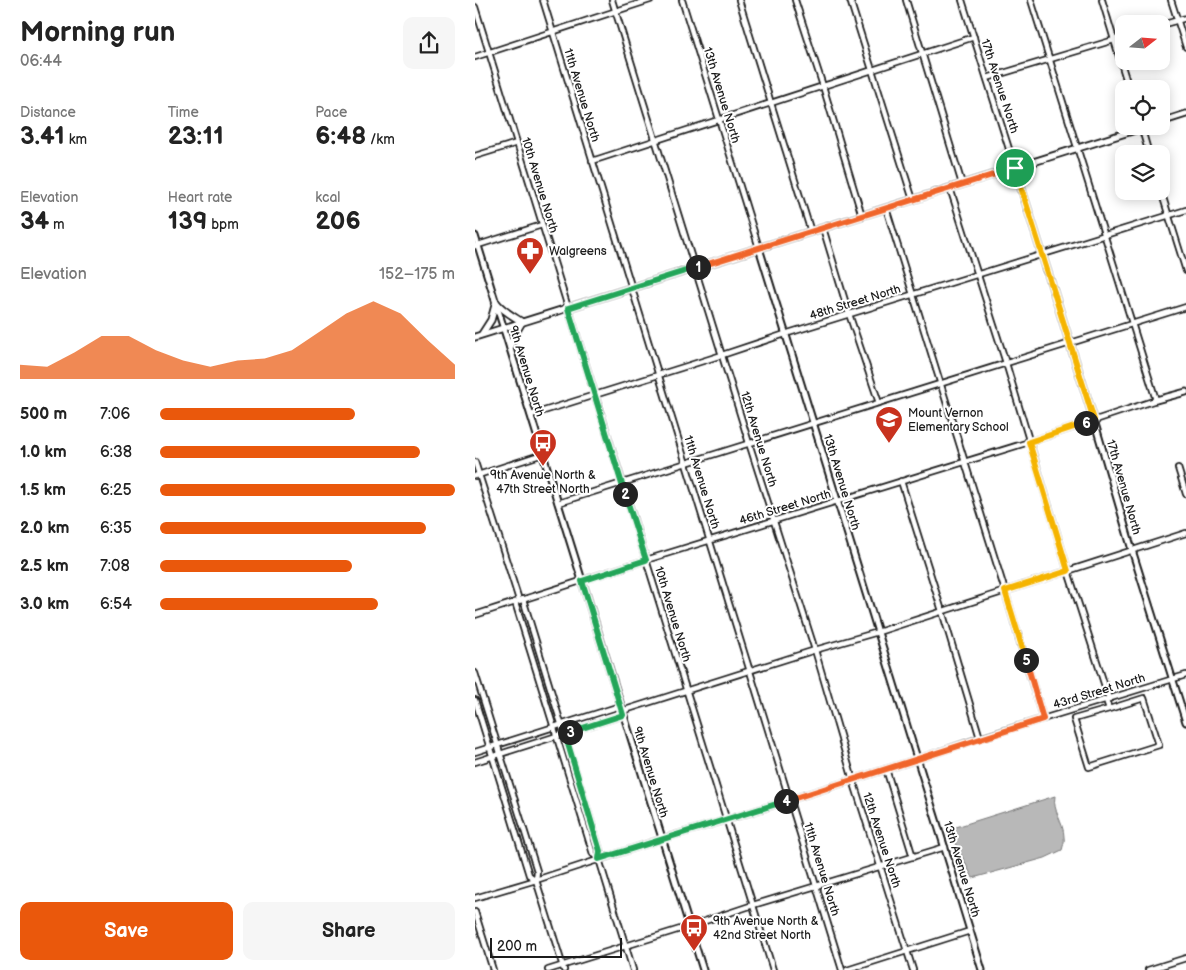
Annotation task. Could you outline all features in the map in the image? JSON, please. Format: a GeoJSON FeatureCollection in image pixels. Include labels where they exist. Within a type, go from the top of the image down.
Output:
{"type":"FeatureCollection","features":[{"type":"Feature","properties":{"kind":"main road"},"geometry":{"type":"LineString","coordinates":[[1170,119],[1186,114]]}},
{"type":"Feature","properties":{"kind":"main road"},"geometry":{"type":"LineString","coordinates":[[478,336],[1117,135]]}},
{"type":"Feature","properties":{"kind":"main road"},"geometry":{"type":"LineString","coordinates":[[496,302],[499,307],[522,322]]}},
{"type":"Feature","properties":{"kind":"main road"},"geometry":{"type":"LineString","coordinates":[[478,336],[491,320],[496,302]]}},
{"type":"Feature","properties":{"kind":"main road"},"geometry":{"type":"LineString","coordinates":[[510,347],[522,322]]}},
{"type":"Feature","properties":{"kind":"street","name":"11th Avenue North"},"geometry":{"type":"LineString","coordinates":[[543,0],[843,970]]}},
{"type":"Feature","properties":{"kind":"street","name":"12th Avenue North"},"geometry":{"type":"LineString","coordinates":[[612,0],[913,970]]}},
{"type":"Feature","properties":{"kind":"street"},"geometry":{"type":"LineString","coordinates":[[475,57],[650,0]]}},
{"type":"Feature","properties":{"kind":"street","name":"13th Avenue North"},"geometry":{"type":"LineString","coordinates":[[682,0],[982,970]]}},
{"type":"Feature","properties":{"kind":"street"},"geometry":{"type":"LineString","coordinates":[[739,0],[811,232]]}},
{"type":"Feature","properties":{"kind":"street"},"geometry":{"type":"LineString","coordinates":[[795,0],[862,216]]}},
{"type":"Feature","properties":{"kind":"street"},"geometry":{"type":"LineString","coordinates":[[850,0],[913,200]]}},
{"type":"Feature","properties":{"kind":"street"},"geometry":{"type":"LineString","coordinates":[[906,0],[963,184]]}},
{"type":"Feature","properties":{"kind":"street","name":"17th Avenue North"},"geometry":{"type":"LineString","coordinates":[[962,0],[1094,420],[1132,550],[1186,722]]}},
{"type":"Feature","properties":{"kind":"street"},"geometry":{"type":"LineString","coordinates":[[1031,0],[1156,400]]}},
{"type":"Feature","properties":{"kind":"street"},"geometry":{"type":"LineString","coordinates":[[1102,0],[1126,80]]}},
{"type":"Feature","properties":{"kind":"street"},"geometry":{"type":"LineString","coordinates":[[1171,0],[1186,47]]}},
{"type":"Feature","properties":{"kind":"street","name":"10th Avenue North"},"geometry":{"type":"LineString","coordinates":[[475,7],[773,970]]}},
{"type":"Feature","properties":{"kind":"street"},"geometry":{"type":"LineString","coordinates":[[1170,22],[1186,18]]}},
{"type":"Feature","properties":{"kind":"street"},"geometry":{"type":"LineString","coordinates":[[592,161],[974,37]]}},
{"type":"Feature","properties":{"kind":"street"},"geometry":{"type":"LineString","coordinates":[[987,78],[1114,40]]}},
{"type":"Feature","properties":{"kind":"street"},"geometry":{"type":"LineString","coordinates":[[475,156],[517,143]]}},
{"type":"Feature","properties":{"kind":"street"},"geometry":{"type":"LineString","coordinates":[[950,188],[1006,363],[1108,700],[1109,709]]}},
{"type":"Feature","properties":{"kind":"street"},"geometry":{"type":"LineString","coordinates":[[1164,200],[1186,271]]}},
{"type":"Feature","properties":{"kind":"street"},"geometry":{"type":"LineString","coordinates":[[886,208],[914,294],[1043,719]]}},
{"type":"Feature","properties":{"kind":"street","name":"48th Street North"},"geometry":{"type":"LineString","coordinates":[[531,415],[1186,210]]}},
{"type":"Feature","properties":{"kind":"street"},"geometry":{"type":"LineString","coordinates":[[477,246],[543,225]]}},
{"type":"Feature","properties":{"kind":"street"},"geometry":{"type":"LineString","coordinates":[[823,228],[879,403]]}},
{"type":"Feature","properties":{"kind":"street","name":"9th Avenue North"},"geometry":{"type":"LineString","coordinates":[[475,236],[703,970]]}},
{"type":"Feature","properties":{"kind":"street"},"geometry":{"type":"LineString","coordinates":[[558,503],[1186,307]]}},
{"type":"Feature","properties":{"kind":"street","name":"46th Street North"},"geometry":{"type":"LineString","coordinates":[[475,615],[1186,392]]}},
{"type":"Feature","properties":{"kind":"street"},"geometry":{"type":"LineString","coordinates":[[477,475],[543,454]]}},
{"type":"Feature","properties":{"kind":"street"},"geometry":{"type":"LineString","coordinates":[[475,462],[477,475],[565,734],[600,851],[599,859],[633,970]]}},
{"type":"Feature","properties":{"kind":"street"},"geometry":{"type":"LineString","coordinates":[[1178,468],[1186,494]]}},
{"type":"Feature","properties":{"kind":"street"},"geometry":{"type":"LineString","coordinates":[[901,481],[980,738]]}},
{"type":"Feature","properties":{"kind":"street"},"geometry":{"type":"LineString","coordinates":[[475,762],[565,734],[622,711],[686,690],[878,632],[1186,533]]}},
{"type":"Feature","properties":{"kind":"street"},"geometry":{"type":"LineString","coordinates":[[519,601],[553,727],[593,854],[599,859]]}},
{"type":"Feature","properties":{"kind":"street"},"geometry":{"type":"LineString","coordinates":[[475,673],[537,871],[536,880],[563,968]]}},
{"type":"Feature","properties":{"kind":"street","name":"43rd Street North"},"geometry":{"type":"LineString","coordinates":[[475,898],[727,820],[980,738],[1186,675]]}},
{"type":"Feature","properties":{"kind":"street"},"geometry":{"type":"LineString","coordinates":[[1144,698],[1159,745],[1089,767],[1075,720],[1109,709],[1144,698]]}},
{"type":"Feature","properties":{"kind":"street"},"geometry":{"type":"LineString","coordinates":[[475,700],[529,875],[536,880]]}},
{"type":"Feature","properties":{"kind":"street"},"geometry":{"type":"LineString","coordinates":[[475,752],[553,727],[622,711]]}},
{"type":"Feature","properties":{"kind":"street"},"geometry":{"type":"LineString","coordinates":[[886,769],[913,857]]}},
{"type":"Feature","properties":{"kind":"street"},"geometry":{"type":"LineString","coordinates":[[548,970],[563,968],[753,905],[945,847]]}},
{"type":"Feature","properties":{"kind":"street"},"geometry":{"type":"LineString","coordinates":[[475,912],[493,970]]}},
{"type":"Feature","properties":{"kind":"street"},"geometry":{"type":"LineString","coordinates":[[847,970],[970,931]]}},
{"type":"Feature","properties":{"kind":"street"},"geometry":{"type":"LineString","coordinates":[[1148,970],[1186,958]]}},
{"type":"Feature","properties":{"kind":"shaded area"},"geometry":{"type":"Polygon","coordinates":[[[1055,796],[1055,807],[1063,832],[1062,850],[1045,858],[973,878],[954,841],[953,828],[1055,796]]]}},
{"type":"Feature","properties":{"kind":"place","name":"Walgreens"},"geometry":{"type":"Point","coordinates":[530,275]}},
{"type":"Feature","properties":{"kind":"place","name":"Mount Vernon Elementary School"},"geometry":{"type":"Point","coordinates":[889,444]}},
{"type":"Feature","properties":{"kind":"place","name":"9th Avenue North & 47th Street North"},"geometry":{"type":"Point","coordinates":[543,467]}},
{"type":"Feature","properties":{"kind":"place","name":"9th Avenue North & 42nd Street North"},"geometry":{"type":"Point","coordinates":[694,952]}},
{"type":"Feature","properties":{"kind":"route"},"geometry":{"type":"LineString","coordinates":[[1015,168],[1094,420],[1029,442],[1068,571],[1005,591],[1043,719],[599,859],[600,851],[565,734],[623,715],[582,581],[646,560],[568,308],[1015,168]]}}]}
